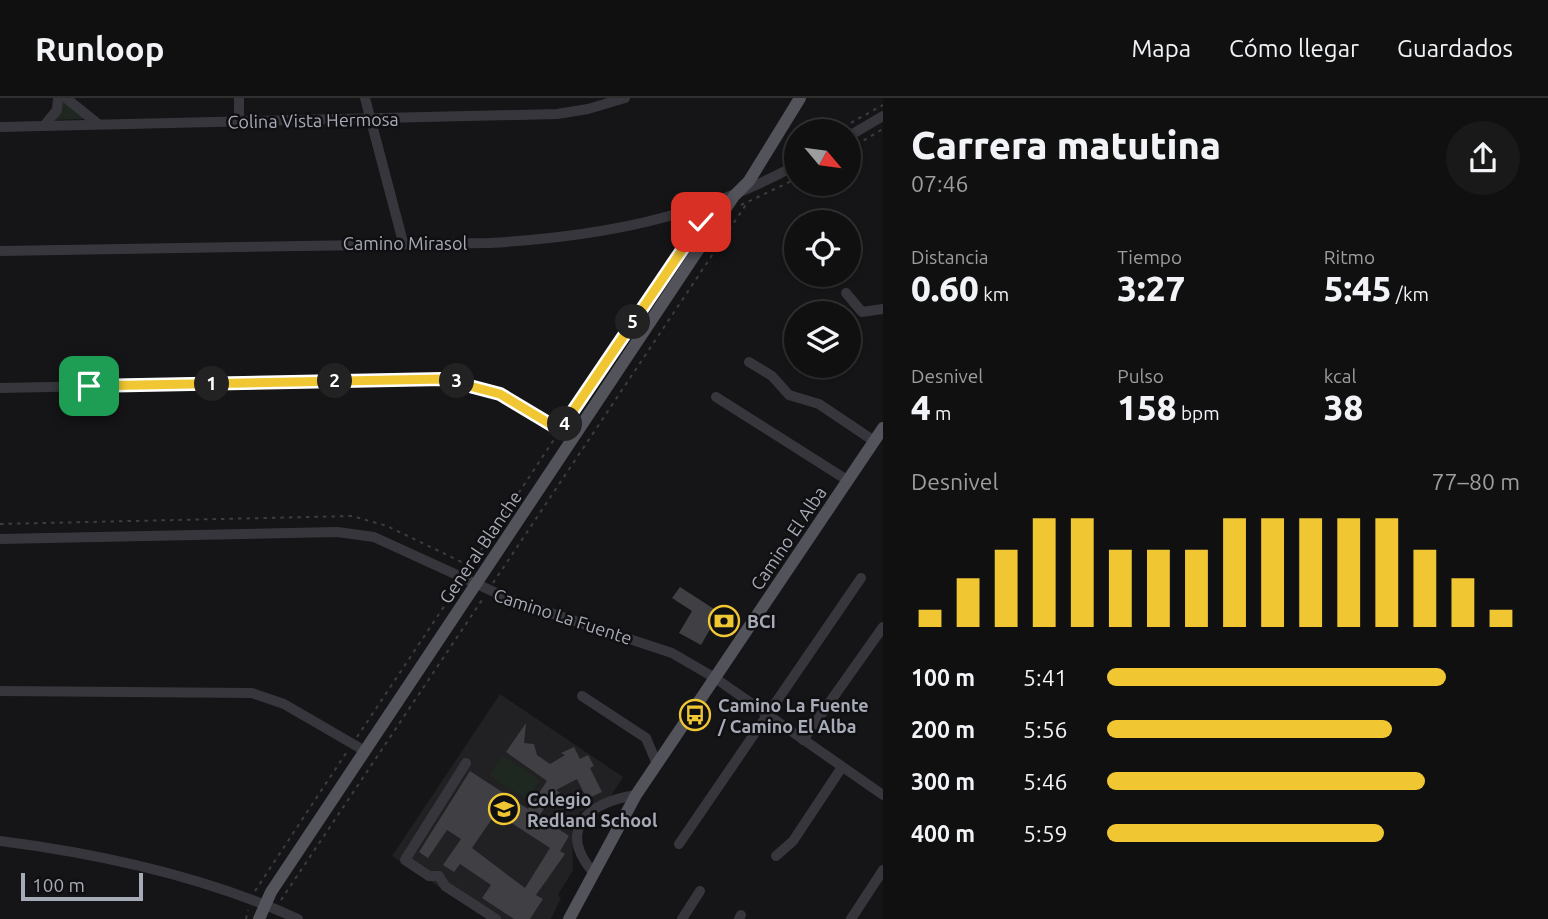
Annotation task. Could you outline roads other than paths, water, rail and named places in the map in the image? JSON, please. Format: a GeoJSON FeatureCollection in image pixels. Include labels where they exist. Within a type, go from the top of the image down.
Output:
{"type":"FeatureCollection","features":[{"type":"Feature","properties":{"kind":"main road","name":"General Blanche"},"geometry":{"type":"LineString","coordinates":[[734,196],[738,182],[791,98]]}},
{"type":"Feature","properties":{"kind":"main road","name":"General Blanche"},"geometry":{"type":"LineString","coordinates":[[259,919],[270,906],[365,751],[734,196],[754,173],[800,98]]}},
{"type":"Feature","properties":{"kind":"main road","name":"Camino El Alba"},"geometry":{"type":"LineString","coordinates":[[569,919],[592,871],[636,795],[883,428]]}},
{"type":"Feature","properties":{"kind":"street"},"geometry":{"type":"LineString","coordinates":[[44,126],[57,110],[58,98]]}},
{"type":"Feature","properties":{"kind":"street"},"geometry":{"type":"LineString","coordinates":[[66,98],[98,124]]}},
{"type":"Feature","properties":{"kind":"street"},"geometry":{"type":"LineString","coordinates":[[239,98],[239,122]]}},
{"type":"Feature","properties":{"kind":"street"},"geometry":{"type":"LineString","coordinates":[[365,98],[403,242]]}},
{"type":"Feature","properties":{"kind":"street","name":"Colina Vista Hermosa"},"geometry":{"type":"LineString","coordinates":[[0,127],[558,114],[588,109],[625,98]]}},
{"type":"Feature","properties":{"kind":"street"},"geometry":{"type":"LineString","coordinates":[[861,129],[883,116]]}},
{"type":"Feature","properties":{"kind":"street","name":"Camino Mirasol"},"geometry":{"type":"LineString","coordinates":[[0,251],[403,242],[489,243],[576,235],[666,219],[734,196],[784,171]]}},
{"type":"Feature","properties":{"kind":"street"},"geometry":{"type":"LineString","coordinates":[[846,293],[862,312],[883,309]]}},
{"type":"Feature","properties":{"kind":"street"},"geometry":{"type":"LineString","coordinates":[[749,362],[772,376],[789,396],[819,404],[874,441]]}},
{"type":"Feature","properties":{"kind":"street"},"geometry":{"type":"LineString","coordinates":[[0,388],[443,379],[500,394],[572,439]]}},
{"type":"Feature","properties":{"kind":"street"},"geometry":{"type":"LineString","coordinates":[[716,397],[847,480]]}},
{"type":"Feature","properties":{"kind":"street","name":"Camino La Fuente"},"geometry":{"type":"LineString","coordinates":[[0,539],[347,532],[374,537],[488,591],[541,611],[656,646],[715,678],[882,792]]}},
{"type":"Feature","properties":{"kind":"street"},"geometry":{"type":"LineString","coordinates":[[679,844],[861,578]]}},
{"type":"Feature","properties":{"kind":"street"},"geometry":{"type":"LineString","coordinates":[[803,740],[883,627]]}},
{"type":"Feature","properties":{"kind":"street"},"geometry":{"type":"LineString","coordinates":[[0,691],[252,693],[284,704],[365,751]]}},
{"type":"Feature","properties":{"kind":"street"},"geometry":{"type":"LineString","coordinates":[[582,696],[646,738],[657,764]]}},
{"type":"Feature","properties":{"kind":"street"},"geometry":{"type":"LineString","coordinates":[[466,762],[405,860],[429,876],[439,876],[445,886],[496,919]]}},
{"type":"Feature","properties":{"kind":"street"},"geometry":{"type":"LineString","coordinates":[[776,856],[793,841],[842,767]]}},
{"type":"Feature","properties":{"kind":"street"},"geometry":{"type":"LineString","coordinates":[[592,871],[579,849],[578,827],[589,812],[636,795]]}},
{"type":"Feature","properties":{"kind":"street"},"geometry":{"type":"LineString","coordinates":[[0,841],[141,866],[251,899],[298,919]]}},
{"type":"Feature","properties":{"kind":"street"},"geometry":{"type":"LineString","coordinates":[[850,919],[883,870]]}},
{"type":"Feature","properties":{"kind":"street"},"geometry":{"type":"LineString","coordinates":[[681,919],[700,891]]}},
{"type":"Feature","properties":{"kind":"place","name":"BCI"},"geometry":{"type":"Point","coordinates":[724,621]}},
{"type":"Feature","properties":{"kind":"place","name":"Camino La Fuente / Camino El Alba"},"geometry":{"type":"Point","coordinates":[695,715]}},
{"type":"Feature","properties":{"kind":"place","name":"Colegio Redland School"},"geometry":{"type":"Point","coordinates":[504,809]}}]}
